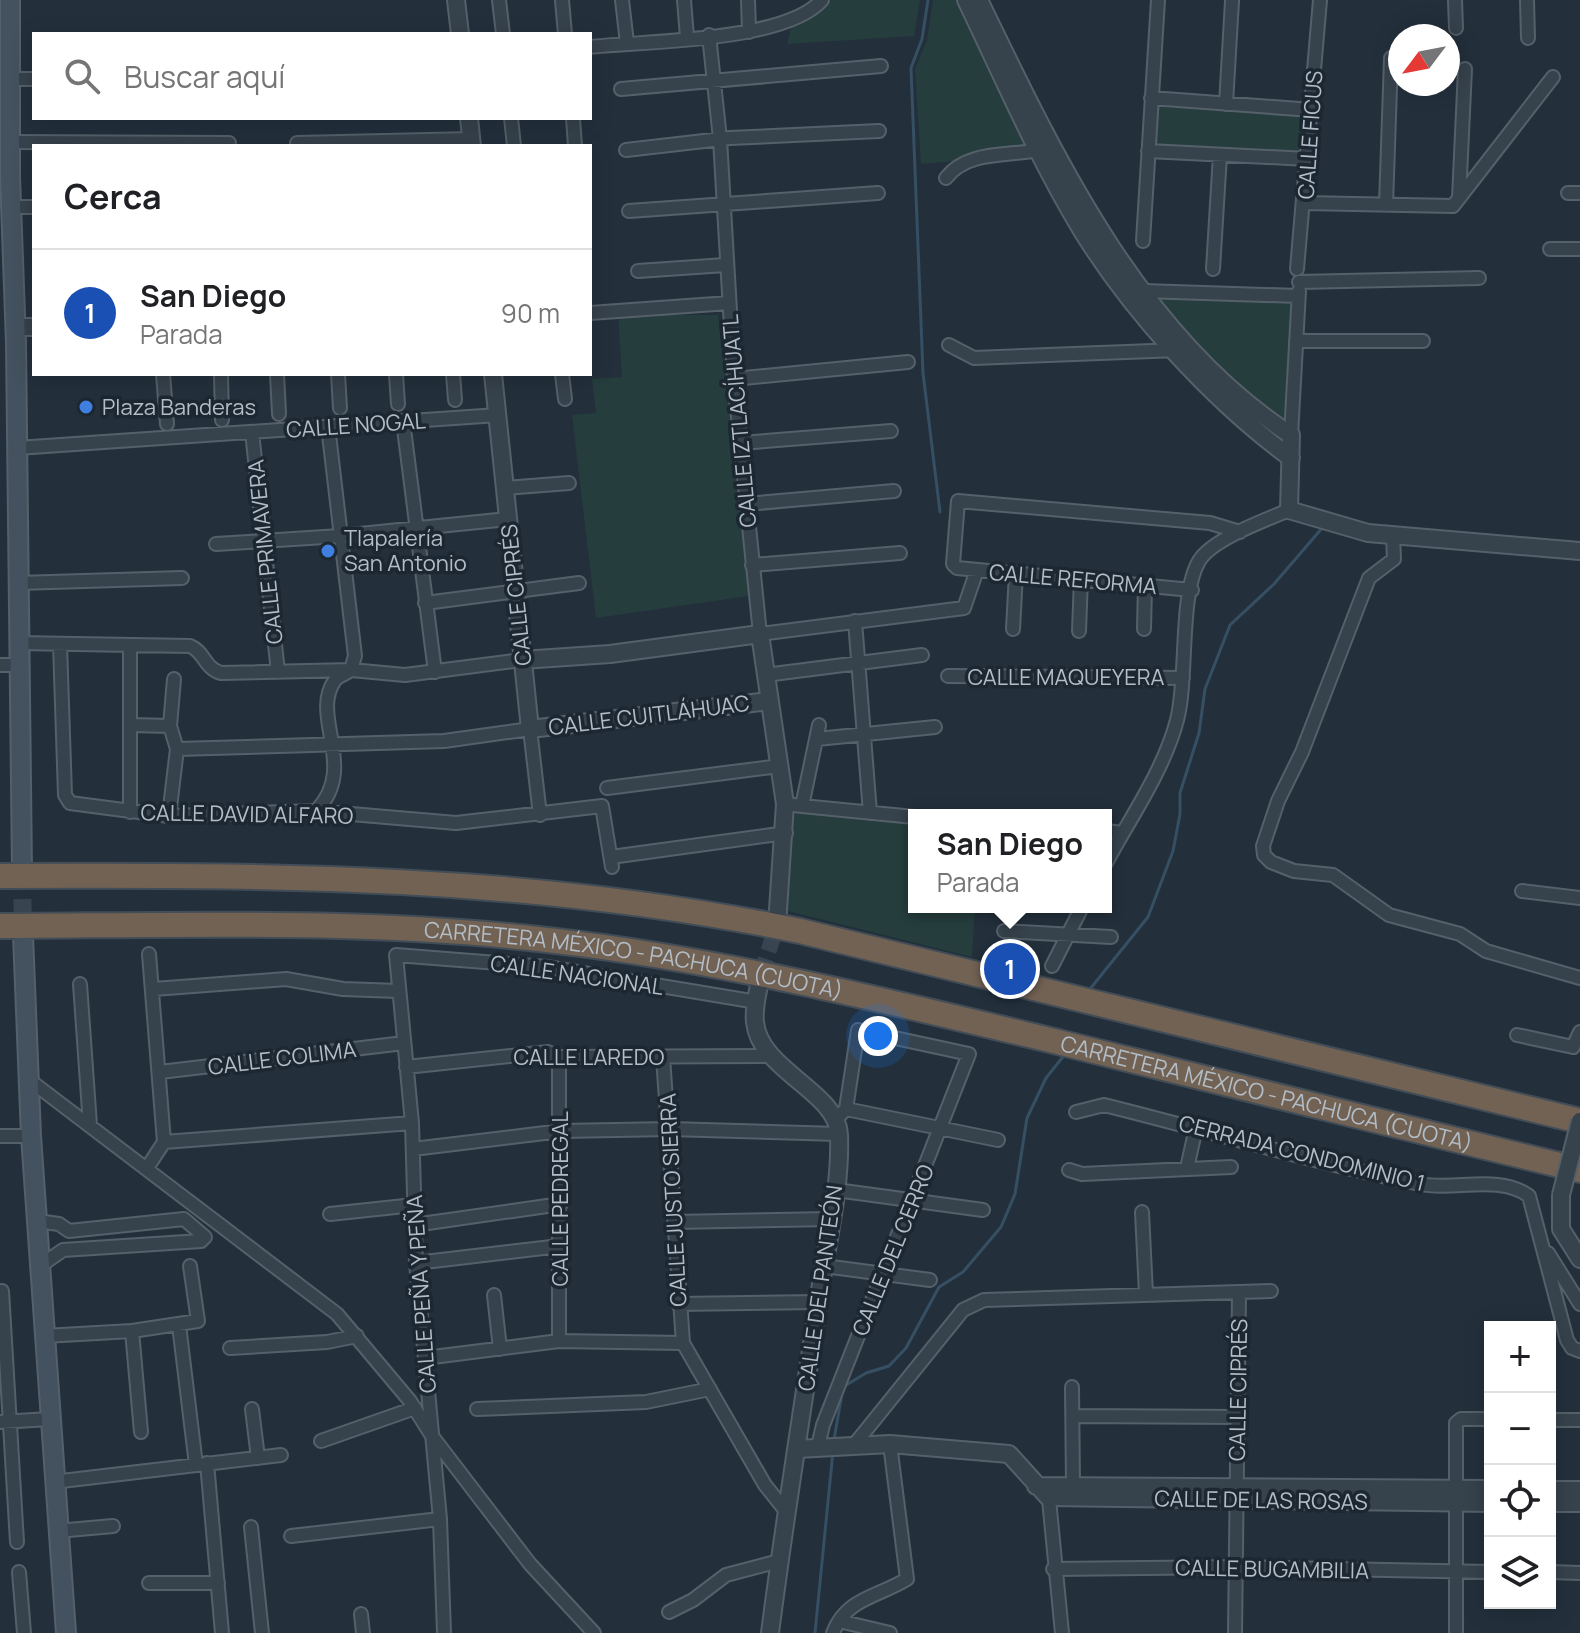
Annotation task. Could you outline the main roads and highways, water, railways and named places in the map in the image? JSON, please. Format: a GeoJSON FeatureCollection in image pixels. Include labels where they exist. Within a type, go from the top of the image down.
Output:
{"type":"FeatureCollection","features":[{"type":"Feature","properties":{"kind":"highway"},"geometry":{"type":"LineString","coordinates":[[11,874],[284,875],[394,879],[530,889],[702,912],[800,931],[1580,1121]]}},
{"type":"Feature","properties":{"kind":"highway","name":"CARRETERA MÉXICO - PACHUCA (CUOTA)"},"geometry":{"type":"LineString","coordinates":[[0,926],[274,924],[401,928],[630,950],[738,968],[956,1017],[1580,1170]]}},
{"type":"Feature","properties":{"kind":"main road"},"geometry":{"type":"LineString","coordinates":[[7,1],[11,207],[7,327],[17,448],[18,583],[18,643],[9,665],[11,874]]}},
{"type":"Feature","properties":{"kind":"main road"},"geometry":{"type":"LineString","coordinates":[[23,935],[31,1136],[66,1633]]}},
{"type":"Feature","properties":{"kind":"waterway"},"geometry":{"type":"LineString","coordinates":[[928,0],[922,39],[911,68],[923,373],[940,512]]}},
{"type":"Feature","properties":{"kind":"waterway"},"geometry":{"type":"LineString","coordinates":[[1090,989],[1148,917],[1173,851],[1180,814],[1180,793],[1199,733],[1205,689],[1230,625],[1274,584],[1323,527]]}},
{"type":"Feature","properties":{"kind":"waterway"},"geometry":{"type":"LineString","coordinates":[[834,1440],[843,1387],[866,1373],[889,1366],[906,1348],[939,1287],[963,1272],[1001,1227],[1015,1194],[1027,1118],[1046,1078],[1066,1053]]}},
{"type":"Feature","properties":{"kind":"waterway"},"geometry":{"type":"LineString","coordinates":[[815,1633],[833,1451]]}},
{"type":"Feature","properties":{"kind":"tunnel"},"geometry":{"type":"LineString","coordinates":[[22,872],[23,935]]}},
{"type":"Feature","properties":{"kind":"tunnel"},"geometry":{"type":"LineString","coordinates":[[761,974],[777,925]]}},
{"type":"Feature","properties":{"kind":"place","name":"Plaza Banderas"},"geometry":{"type":"Point","coordinates":[86,407]}},
{"type":"Feature","properties":{"kind":"place","name":"Tlapalería San Antonio"},"geometry":{"type":"Point","coordinates":[328,551]}},
{"type":"Feature","properties":{"kind":"place","name":"San Diego"},"geometry":{"type":"Point","coordinates":[1010,969]}}]}
